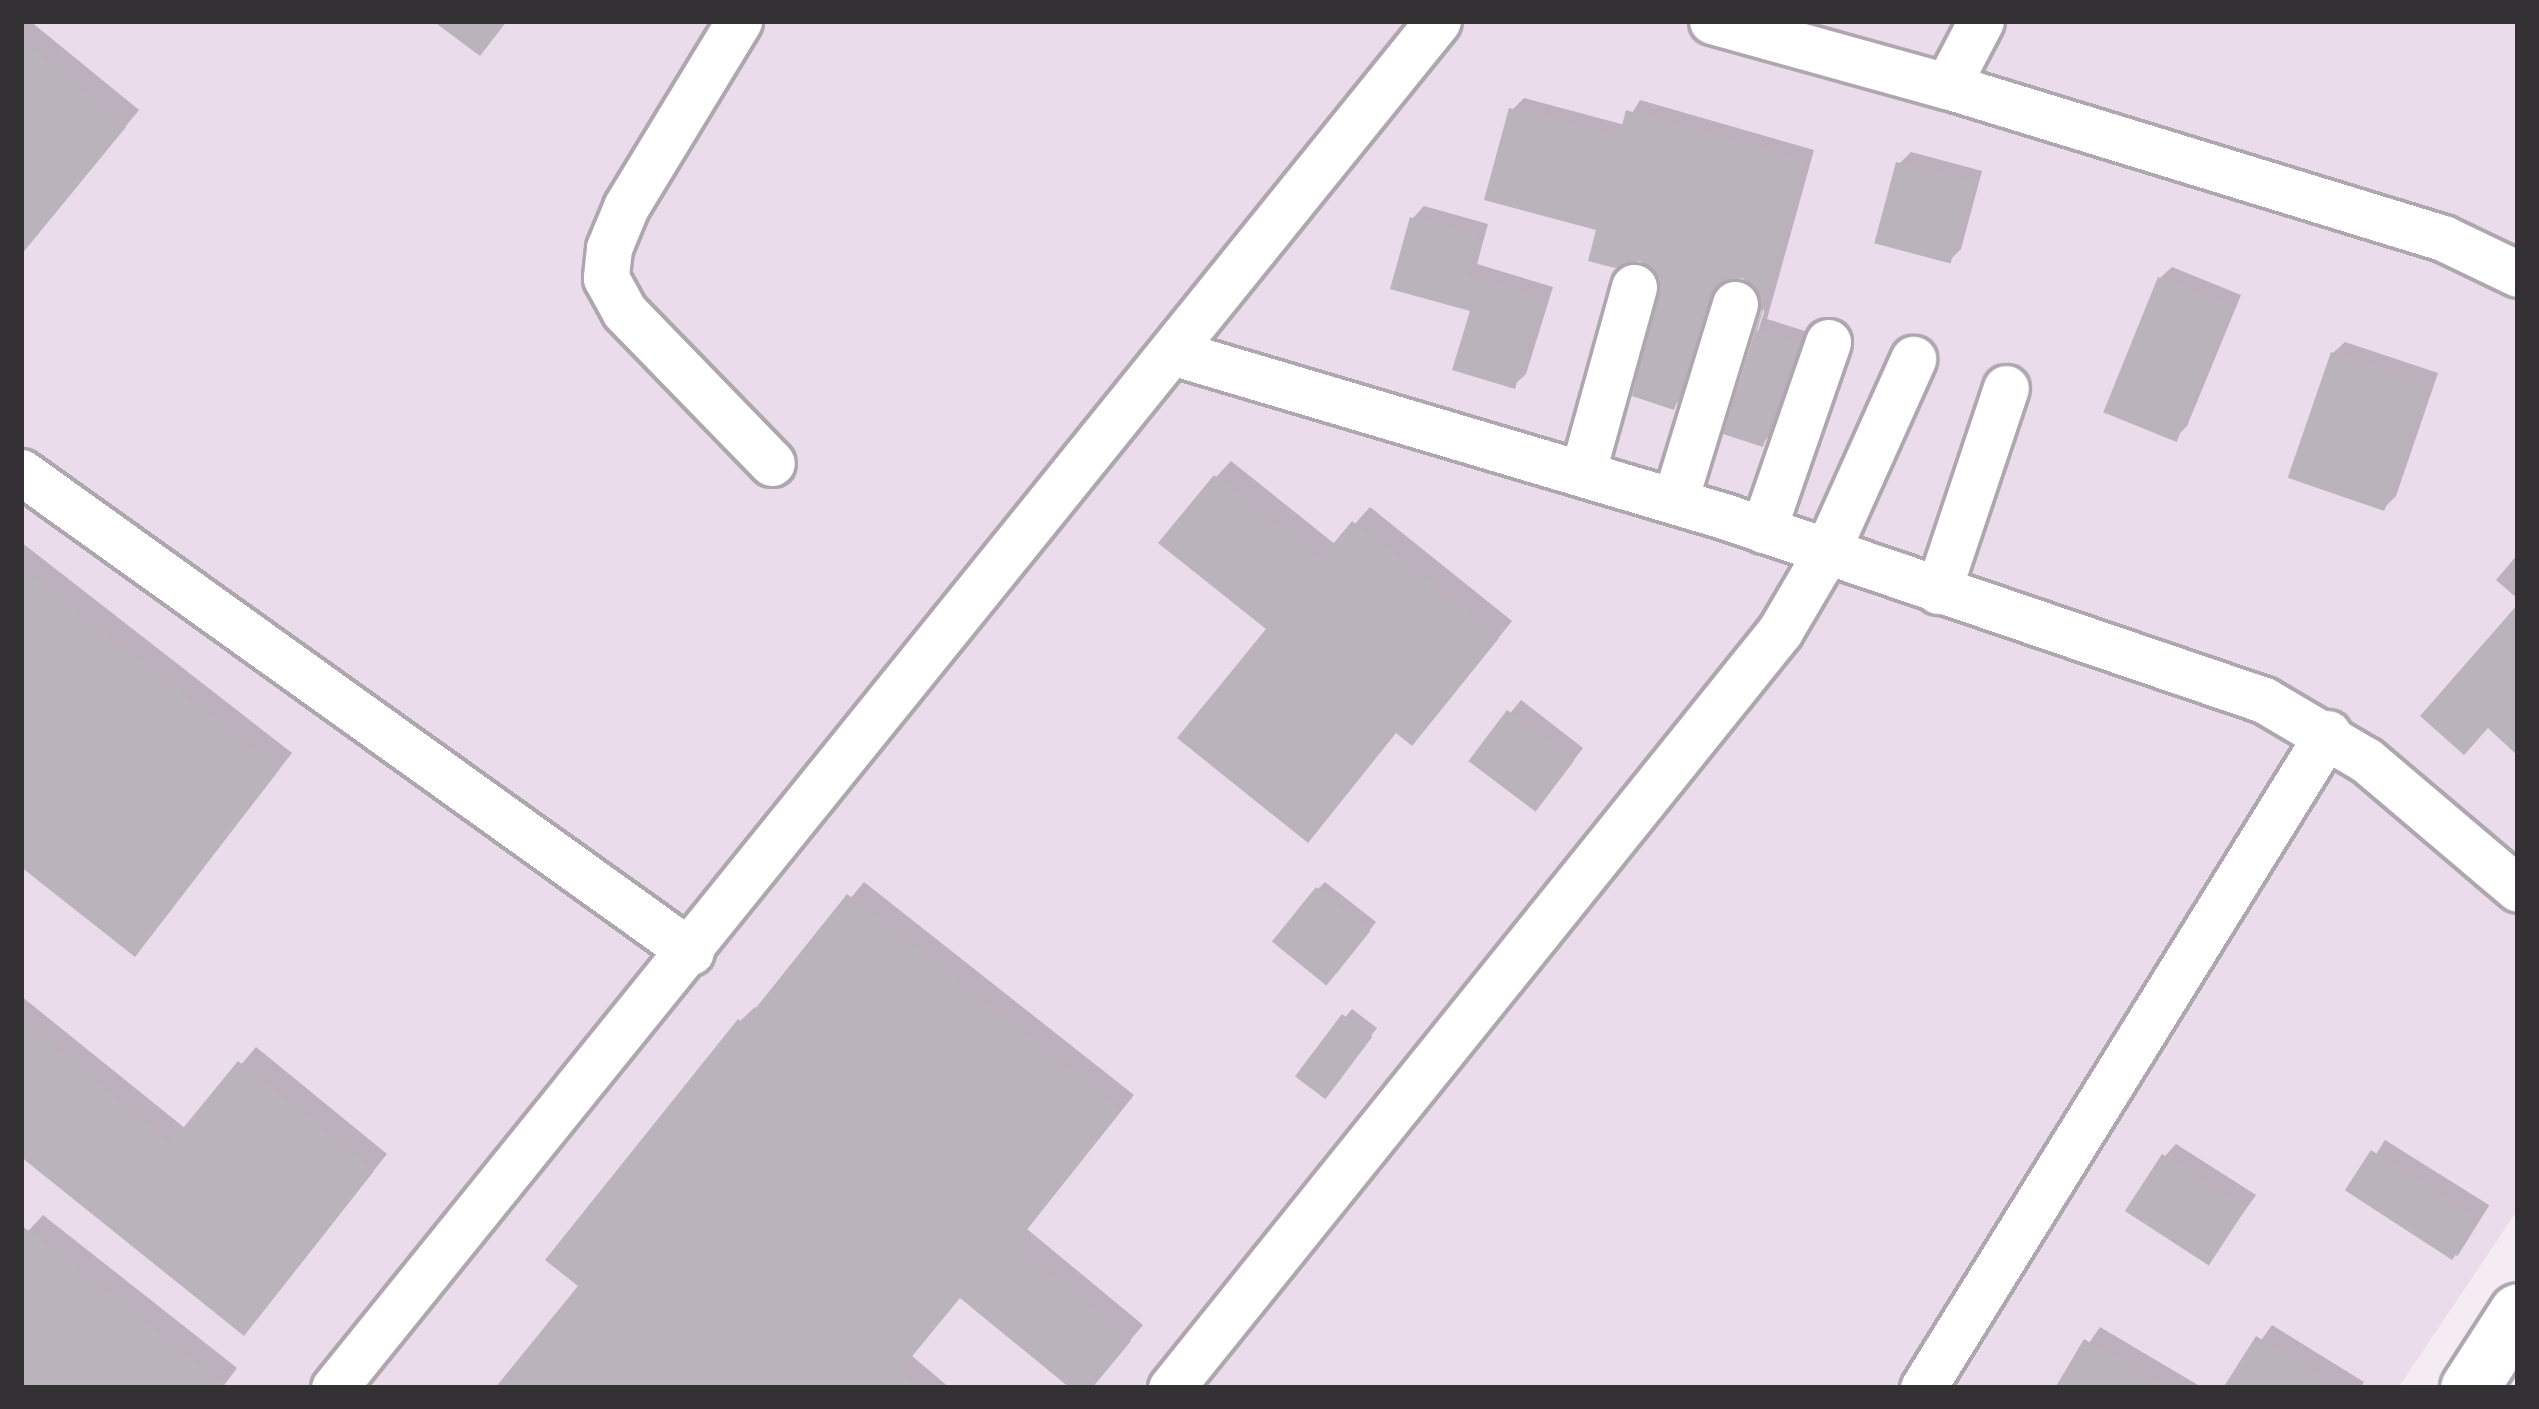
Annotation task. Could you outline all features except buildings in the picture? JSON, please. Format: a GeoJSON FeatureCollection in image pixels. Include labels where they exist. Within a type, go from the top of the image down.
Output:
{"type":"FeatureCollection","features":[{"type":"Feature","properties":{"kind":"main road"},"geometry":{"type":"LineString","coordinates":[[2469,1388],[2518,1312]]}},
{"type":"Feature","properties":{"kind":"street"},"geometry":{"type":"LineString","coordinates":[[739,21],[626,207],[609,248],[606,278],[624,311],[772,463]]}},
{"type":"Feature","properties":{"kind":"street"},"geometry":{"type":"LineString","coordinates":[[334,1388],[692,952],[1438,21]]}},
{"type":"Feature","properties":{"kind":"street"},"geometry":{"type":"LineString","coordinates":[[1712,21],[1947,86],[2443,238],[2518,274]]}},
{"type":"Feature","properties":{"kind":"street"},"geometry":{"type":"LineString","coordinates":[[1947,86],[1981,21]]}},
{"type":"Feature","properties":{"kind":"street"},"geometry":{"type":"LineString","coordinates":[[1583,471],[1634,287]]}},
{"type":"Feature","properties":{"kind":"street"},"geometry":{"type":"LineString","coordinates":[[1675,500],[1735,304]]}},
{"type":"Feature","properties":{"kind":"street"},"geometry":{"type":"LineString","coordinates":[[1763,530],[1828,342]]}},
{"type":"Feature","properties":{"kind":"street"},"geometry":{"type":"LineString","coordinates":[[1175,353],[1675,500],[2206,678],[2328,733],[2512,871]]}},
{"type":"Feature","properties":{"kind":"street"},"geometry":{"type":"LineString","coordinates":[[1171,1388],[1780,631],[1826,553],[1913,359]]}},
{"type":"Feature","properties":{"kind":"street"},"geometry":{"type":"LineString","coordinates":[[1938,591],[2006,388]]}},
{"type":"Feature","properties":{"kind":"street"},"geometry":{"type":"LineString","coordinates":[[21,472],[692,952]]}},
{"type":"Feature","properties":{"kind":"street"},"geometry":{"type":"LineString","coordinates":[[1923,1388],[2328,733]]}},
{"type":"Feature","properties":{"kind":"shaded area"},"geometry":{"type":"Polygon","coordinates":[[[21,21],[2518,21],[2518,1209],[2398,1388],[21,1388],[21,21]]]}}]}
